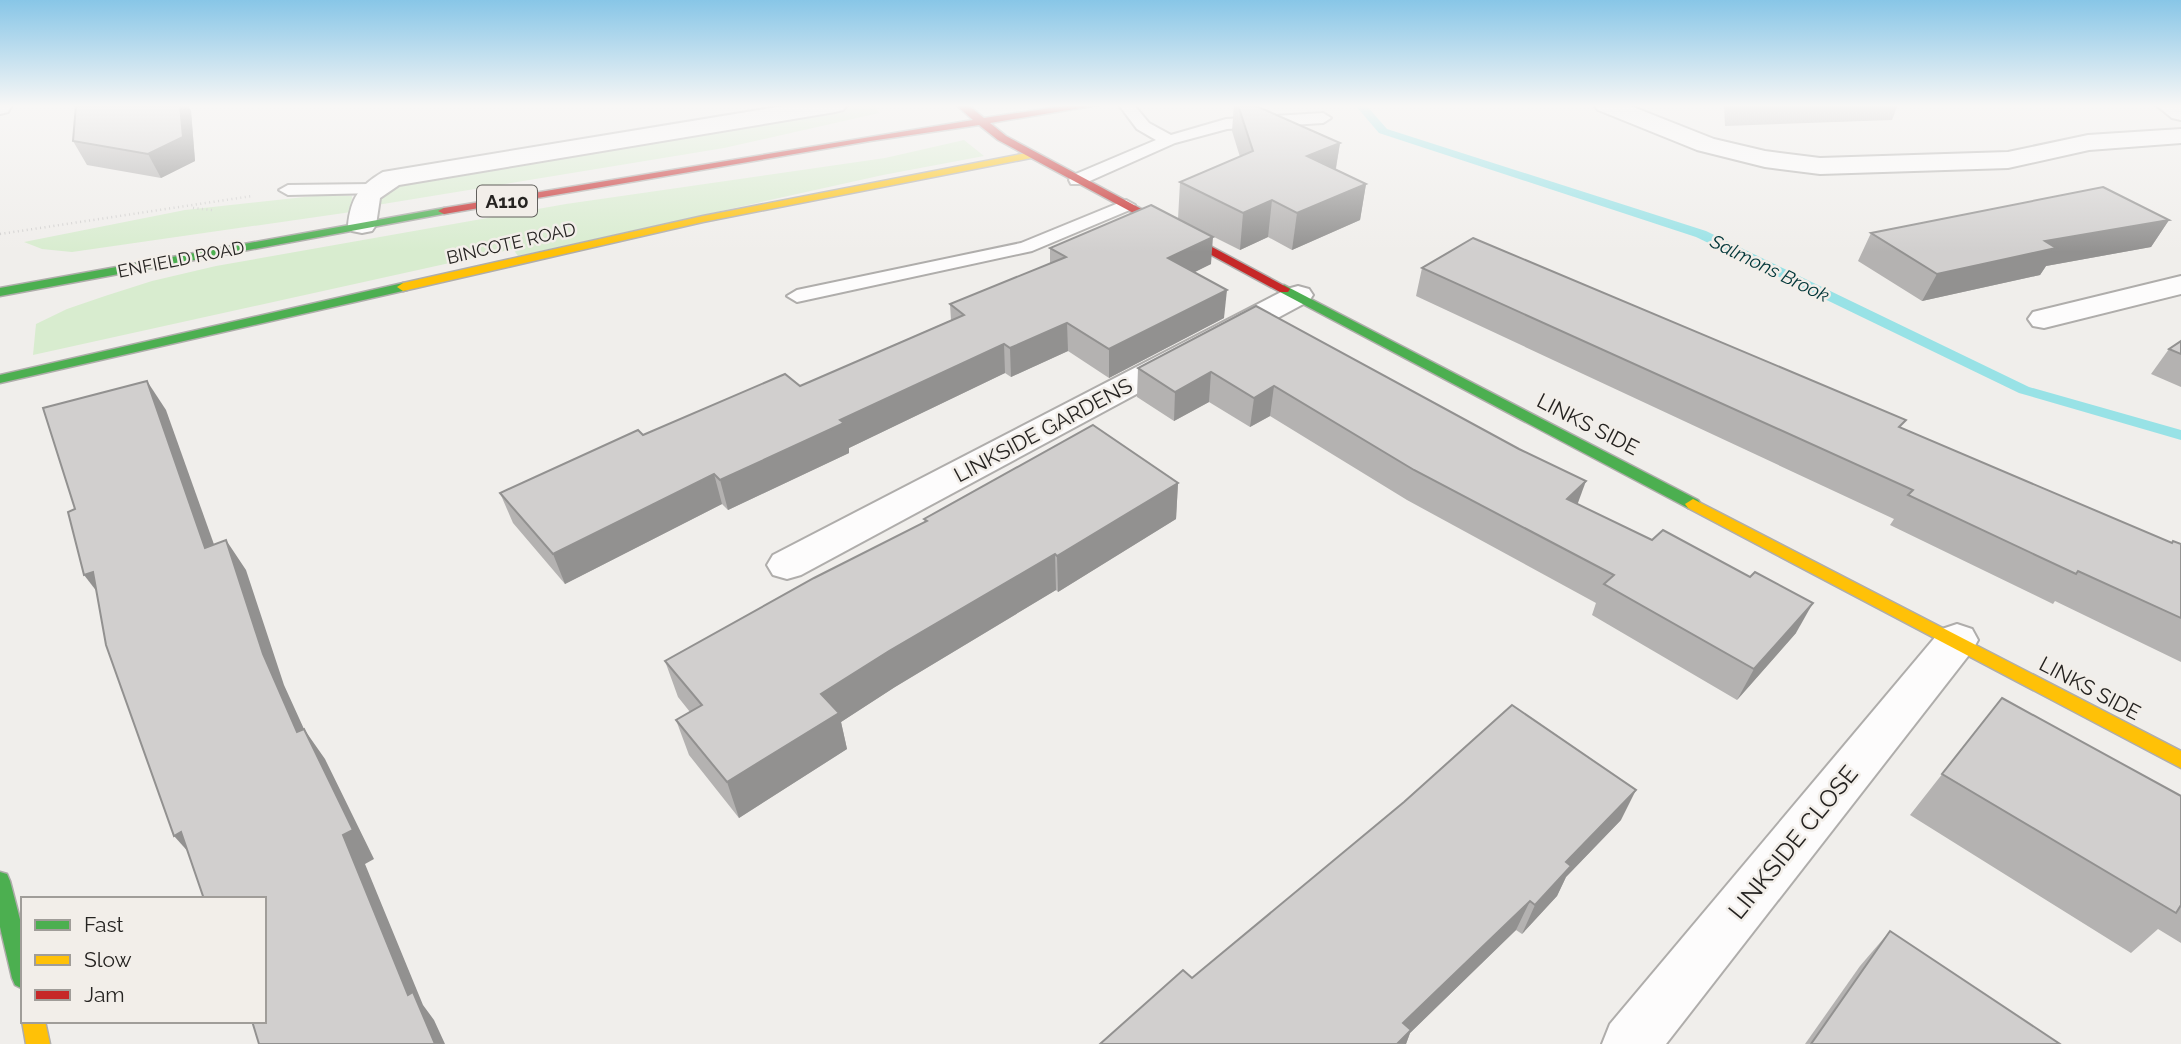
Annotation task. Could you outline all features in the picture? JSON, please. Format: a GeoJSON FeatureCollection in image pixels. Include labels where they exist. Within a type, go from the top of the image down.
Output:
{"type":"FeatureCollection","features":[{"type":"Feature","properties":{"kind":"street"},"geometry":{"type":"LineString","coordinates":[[362,225],[364,198],[372,189],[392,178],[541,154]]}},
{"type":"Feature","properties":{"kind":"street","name":"ENFIELD ROAD"},"geometry":{"type":"LineString","coordinates":[[0,292],[362,225],[784,154]]}},
{"type":"Feature","properties":{"kind":"street"},"geometry":{"type":"LineString","coordinates":[[1743,154],[1820,166],[2008,160],[2047,154]]}},
{"type":"Feature","properties":{"kind":"street","name":"LINKS SIDE"},"geometry":{"type":"LineString","coordinates":[[1032,155],[2181,760]]}},
{"type":"Feature","properties":{"kind":"street","name":"BINCOTE ROAD"},"geometry":{"type":"LineString","coordinates":[[0,379],[703,219],[1032,155]]}},
{"type":"Feature","properties":{"kind":"street"},"geometry":{"type":"LineString","coordinates":[[2044,319],[2181,285]]}},
{"type":"Feature","properties":{"kind":"street","name":"LINKSIDE GARDENS"},"geometry":{"type":"LineString","coordinates":[[787,565],[1298,295]]}},
{"type":"Feature","properties":{"kind":"street","name":"LINKSIDE CLOSE"},"geometry":{"type":"LineString","coordinates":[[1630,1044],[1957,640]]}},
{"type":"Feature","properties":{"kind":"street"},"geometry":{"type":"LineString","coordinates":[[0,881],[21,970]]}},
{"type":"Feature","properties":{"kind":"street"},"geometry":{"type":"LineString","coordinates":[[33,1023],[38,1044]]}},
{"type":"Feature","properties":{"kind":"lane"},"geometry":{"type":"LineString","coordinates":[[1077,180],[1138,154]]}},
{"type":"Feature","properties":{"kind":"lane"},"geometry":{"type":"LineString","coordinates":[[288,190],[372,189]]}},
{"type":"Feature","properties":{"kind":"lane"},"geometry":{"type":"LineString","coordinates":[[797,296],[1026,247],[1126,205]]}},
{"type":"Feature","properties":{"kind":"path"},"geometry":{"type":"LineString","coordinates":[[0,234],[288,190]]}},
{"type":"Feature","properties":{"kind":"green space"},"geometry":{"type":"Polygon","coordinates":[[[573,154],[689,154],[377,205],[380,194],[390,187],[573,154]]]}},
{"type":"Feature","properties":{"kind":"green space"},"geometry":{"type":"Polygon","coordinates":[[[904,154],[981,154],[984,156],[883,175],[518,256],[513,249],[33,355],[36,324],[67,309],[105,296],[152,281],[216,266],[566,204],[904,154]]]}},
{"type":"Feature","properties":{"kind":"green space"},"geometry":{"type":"Polygon","coordinates":[[[323,195],[352,196],[351,212],[72,252],[42,249],[24,242],[185,210],[323,195]]]}},
{"type":"Feature","properties":{"kind":"building"},"geometry":{"type":"Polygon","coordinates":[[[1247,154],[1313,154],[1307,156],[1366,184],[1297,213],[1272,200],[1243,213],[1180,182],[1247,154]]]}},
{"type":"Feature","properties":{"kind":"building"},"geometry":{"type":"Polygon","coordinates":[[[2103,187],[2169,220],[2045,241],[2056,248],[1937,274],[1871,233],[2103,187]]]}},
{"type":"Feature","properties":{"kind":"building"},"geometry":{"type":"Polygon","coordinates":[[[1151,205],[1213,237],[1168,258],[1227,290],[1109,349],[1067,323],[1010,348],[1004,344],[840,420],[844,423],[720,480],[714,474],[553,554],[500,493],[638,430],[643,435],[785,374],[800,386],[964,315],[950,304],[1066,257],[1050,248],[1151,205]]]}},
{"type":"Feature","properties":{"kind":"building"},"geometry":{"type":"Polygon","coordinates":[[[1473,238],[1906,420],[1899,427],[2172,543],[2181,544],[2181,618],[2078,571],[2076,574],[1908,495],[1913,490],[1422,268],[1473,238]]]}},
{"type":"Feature","properties":{"kind":"building"},"geometry":{"type":"Polygon","coordinates":[[[1256,306],[1519,449],[1586,481],[1567,499],[1652,540],[1663,530],[1750,577],[1755,572],[1813,603],[1754,669],[1604,584],[1614,575],[1414,470],[1274,386],[1254,398],[1211,372],[1175,392],[1138,368],[1256,306]]]}},
{"type":"Feature","properties":{"kind":"building"},"geometry":{"type":"Polygon","coordinates":[[[2181,341],[2181,354],[2169,349],[2181,341]]]}},
{"type":"Feature","properties":{"kind":"building"},"geometry":{"type":"Polygon","coordinates":[[[147,381],[205,548],[226,540],[263,654],[297,732],[304,729],[353,830],[343,835],[408,995],[413,992],[435,1044],[259,1044],[253,1023],[266,1023],[266,897],[203,897],[181,832],[174,836],[106,645],[93,572],[84,575],[68,512],[75,509],[43,408],[147,381]]]}},
{"type":"Feature","properties":{"kind":"building"},"geometry":{"type":"Polygon","coordinates":[[[1093,425],[1178,483],[1057,556],[1055,554],[889,651],[821,694],[839,713],[727,782],[676,720],[702,705],[665,661],[814,578],[927,521],[924,519],[1093,425]]]}},
{"type":"Feature","properties":{"kind":"building"},"geometry":{"type":"Polygon","coordinates":[[[2002,698],[2181,796],[2181,905],[2176,913],[1942,774],[2002,698]]]}},
{"type":"Feature","properties":{"kind":"building"},"geometry":{"type":"Polygon","coordinates":[[[1512,705],[1636,790],[1566,862],[1571,866],[1535,905],[1530,901],[1403,1023],[1411,1030],[1397,1044],[1100,1044],[1183,970],[1192,978],[1404,802],[1512,705]]]}},
{"type":"Feature","properties":{"kind":"building"},"geometry":{"type":"Polygon","coordinates":[[[1890,931],[2060,1044],[1811,1044],[1890,931]]]}},
{"type":"Feature","properties":{"kind":"waterway","name":"Salmons Brook"},"geometry":{"type":"LineString","coordinates":[[1453,154],[1701,234],[2024,390],[2181,435]]}},
{"type":"Feature","properties":{"kind":"traffic: fast"},"geometry":{"type":"LineString","coordinates":[[0,292],[444,211]]}},
{"type":"Feature","properties":{"kind":"traffic: fast"},"geometry":{"type":"LineString","coordinates":[[0,379],[403,287]]}},
{"type":"Feature","properties":{"kind":"traffic: fast"},"geometry":{"type":"LineString","coordinates":[[1284,289],[1693,504]]}},
{"type":"Feature","properties":{"kind":"traffic: fast"},"geometry":{"type":"LineString","coordinates":[[0,881],[21,970]]}},
{"type":"Feature","properties":{"kind":"traffic: slow"},"geometry":{"type":"LineString","coordinates":[[403,287],[703,219],[1032,155]]}},
{"type":"Feature","properties":{"kind":"traffic: slow"},"geometry":{"type":"LineString","coordinates":[[1693,504],[2181,760]]}},
{"type":"Feature","properties":{"kind":"traffic: slow"},"geometry":{"type":"LineString","coordinates":[[33,1023],[38,1044]]}},
{"type":"Feature","properties":{"kind":"traffic: jam"},"geometry":{"type":"LineString","coordinates":[[444,211],[778,154]]}},
{"type":"Feature","properties":{"kind":"traffic: jam"},"geometry":{"type":"LineString","coordinates":[[1031,154],[1284,289]]}}]}
